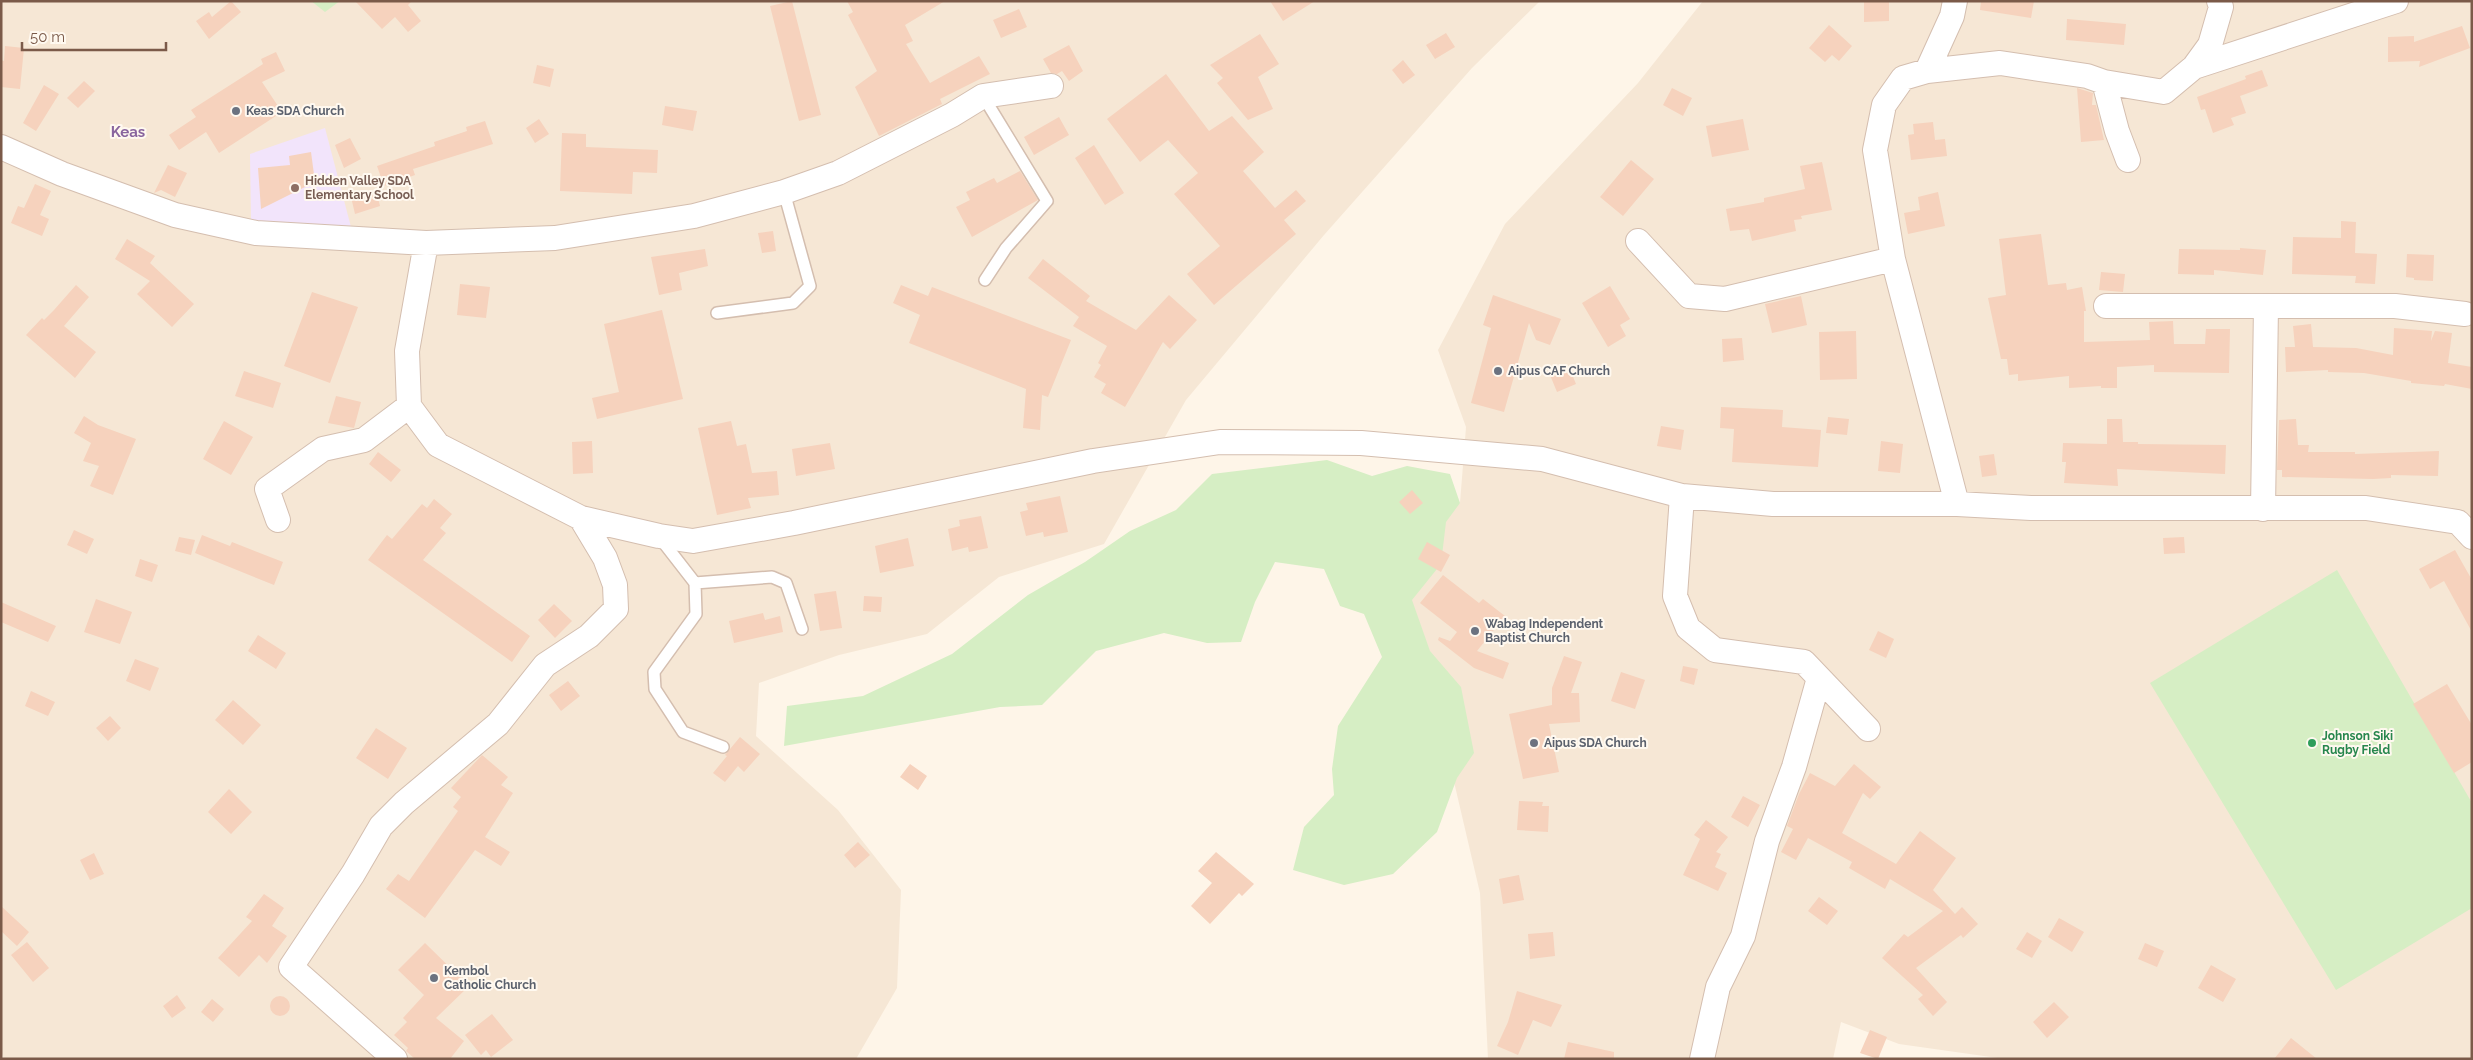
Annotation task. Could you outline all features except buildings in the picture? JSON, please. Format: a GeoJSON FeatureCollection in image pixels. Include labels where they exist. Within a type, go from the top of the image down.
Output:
{"type":"FeatureCollection","features":[{"type":"Feature","properties":{"kind":"street"},"geometry":{"type":"LineString","coordinates":[[1927,71],[1952,16],[1955,1]]}},
{"type":"Feature","properties":{"kind":"street"},"geometry":{"type":"LineString","coordinates":[[1957,504],[1892,259],[1875,150],[1884,105],[1902,78],[1927,71],[2000,63],[2087,76],[2104,82],[2164,92],[2194,66],[2210,45],[2221,7],[2219,1]]}},
{"type":"Feature","properties":{"kind":"street"},"geometry":{"type":"LineString","coordinates":[[2194,66],[2396,1]]}},
{"type":"Feature","properties":{"kind":"street"},"geometry":{"type":"LineString","coordinates":[[2104,82],[2116,131],[2128,160]]}},
{"type":"Feature","properties":{"kind":"street"},"geometry":{"type":"LineString","coordinates":[[1,148],[62,174],[175,215],[256,233],[426,243],[555,238],[694,216],[784,192],[838,172],[952,115],[983,96],[1051,86]]}},
{"type":"Feature","properties":{"kind":"street"},"geometry":{"type":"LineString","coordinates":[[1638,241],[1690,296],[1725,299],[1892,259]]}},
{"type":"Feature","properties":{"kind":"street"},"geometry":{"type":"LineString","coordinates":[[426,243],[407,351],[409,406],[438,445],[581,518],[659,536],[693,541],[794,523],[1093,461],[1220,442],[1361,444],[1542,459],[1682,496],[1773,504],[1957,504],[2031,508],[2366,508],[2458,522],[2472,537]]}},
{"type":"Feature","properties":{"kind":"street"},"geometry":{"type":"LineString","coordinates":[[2106,306],[2395,306],[2465,314]]}},
{"type":"Feature","properties":{"kind":"street"},"geometry":{"type":"LineString","coordinates":[[2264,509],[2266,306]]}},
{"type":"Feature","properties":{"kind":"street"},"geometry":{"type":"LineString","coordinates":[[278,520],[267,489],[323,448],[364,440],[409,406]]}},
{"type":"Feature","properties":{"kind":"street"},"geometry":{"type":"LineString","coordinates":[[1682,496],[1675,596],[1688,628],[1715,650],[1804,662],[1868,729]]}},
{"type":"Feature","properties":{"kind":"street"},"geometry":{"type":"LineString","coordinates":[[395,1059],[291,967],[353,874],[381,826],[404,802],[498,724],[545,665],[589,636],[616,609],[615,585],[605,558],[581,518]]}},
{"type":"Feature","properties":{"kind":"street"},"geometry":{"type":"LineString","coordinates":[[1702,1059],[1718,987],[1744,936],[1767,841],[1794,767],[1819,678]]}},
{"type":"Feature","properties":{"kind":"lane"},"geometry":{"type":"LineString","coordinates":[[983,96],[1047,201],[1006,248],[985,280]]}},
{"type":"Feature","properties":{"kind":"lane"},"geometry":{"type":"LineString","coordinates":[[717,313],[793,304],[810,286],[784,192]]}},
{"type":"Feature","properties":{"kind":"lane"},"geometry":{"type":"LineString","coordinates":[[659,536],[695,583],[696,614],[654,672],[655,689],[683,732],[723,747]]}},
{"type":"Feature","properties":{"kind":"lane"},"geometry":{"type":"LineString","coordinates":[[695,583],[772,577],[786,583],[802,629]]}},
{"type":"Feature","properties":{"kind":"shaded area"},"geometry":{"type":"Polygon","coordinates":[[[1,1],[311,1],[325,11],[340,1],[1539,2],[1472,68],[1324,235],[1186,400],[1104,544],[999,577],[927,634],[839,655],[759,683],[756,736],[838,810],[901,890],[897,988],[856,1059],[4,1059],[1,1052],[1,1]]]}},
{"type":"Feature","properties":{"kind":"shaded area"},"geometry":{"type":"Polygon","coordinates":[[[1703,1],[2472,1],[2472,1059],[2005,1059],[1899,1044],[1841,1022],[1833,1059],[1488,1059],[1480,893],[1451,769],[1417,653],[1396,542],[1460,503],[1466,427],[1438,350],[1505,224],[1638,83],[1703,1]]]}},
{"type":"Feature","properties":{"kind":"shaded area","name":"Hidden Valley SDA Elementary School"},"geometry":{"type":"Polygon","coordinates":[[[325,128],[351,227],[251,221],[250,154],[325,128]]]}},
{"type":"Feature","properties":{"kind":"green space"},"geometry":{"type":"Polygon","coordinates":[[[311,1],[340,1],[325,12],[311,1]]]}},
{"type":"Feature","properties":{"kind":"green space"},"geometry":{"type":"Polygon","coordinates":[[[1327,460],[1372,476],[1407,466],[1450,474],[1460,503],[1446,522],[1441,564],[1412,600],[1430,651],[1461,687],[1474,753],[1457,778],[1437,832],[1393,874],[1344,885],[1293,870],[1304,827],[1334,795],[1332,769],[1338,726],[1382,657],[1364,614],[1340,606],[1324,569],[1275,562],[1255,602],[1241,642],[1207,643],[1164,633],[1096,651],[1042,705],[1000,707],[784,746],[787,706],[863,696],[952,654],[1028,595],[1085,562],[1130,531],[1176,510],[1212,474],[1327,460]]]}},
{"type":"Feature","properties":{"kind":"green space","name":"Johnson Siki Rugby Field"},"geometry":{"type":"Polygon","coordinates":[[[2337,570],[2472,803],[2472,908],[2336,990],[2150,683],[2337,570]]]}},
{"type":"Feature","properties":{"kind":"place","name":"Keas SDA Church"},"geometry":{"type":"Point","coordinates":[236,111]}},
{"type":"Feature","properties":{"kind":"place","name":"Hidden Valley SDA Elementary School"},"geometry":{"type":"Point","coordinates":[295,188]}},
{"type":"Feature","properties":{"kind":"place","name":"Aipus CAF Church"},"geometry":{"type":"Point","coordinates":[1498,371]}},
{"type":"Feature","properties":{"kind":"place","name":"Wabag Independent Baptist Church"},"geometry":{"type":"Point","coordinates":[1475,631]}},
{"type":"Feature","properties":{"kind":"place","name":"Aipus SDA Church"},"geometry":{"type":"Point","coordinates":[1534,743]}},
{"type":"Feature","properties":{"kind":"place","name":"Johnson Siki Rugby Field"},"geometry":{"type":"Point","coordinates":[2312,743]}},
{"type":"Feature","properties":{"kind":"place","name":"Kembol Catholic Church"},"geometry":{"type":"Point","coordinates":[434,978]}},
{"type":"Feature","properties":{"kind":"district","name":"Keas"},"geometry":{"type":"Point","coordinates":[128,132]}}]}
